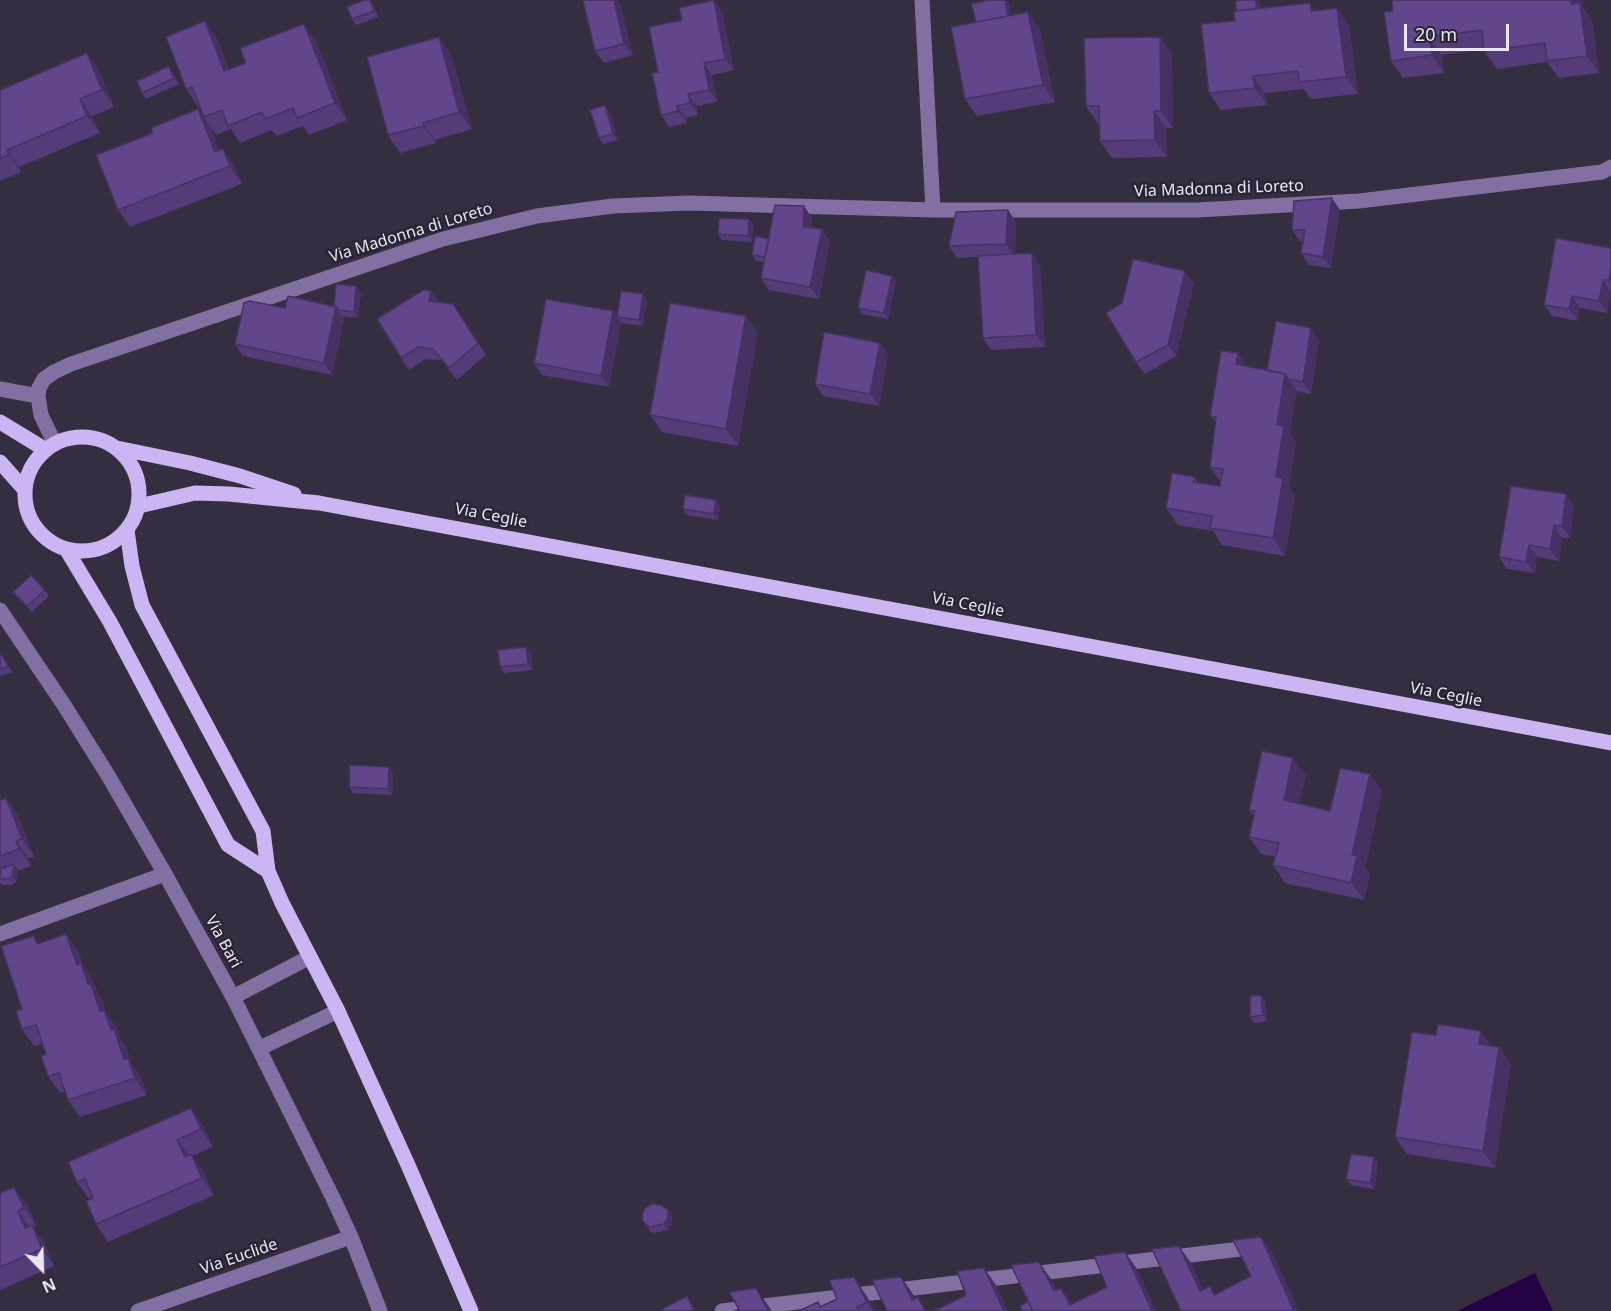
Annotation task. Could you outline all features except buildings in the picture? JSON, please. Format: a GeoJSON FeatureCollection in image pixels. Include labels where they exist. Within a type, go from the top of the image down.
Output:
{"type":"FeatureCollection","features":[{"type":"Feature","properties":{"kind":"main road"},"geometry":{"type":"LineString","coordinates":[[0,422],[51,447]]}},
{"type":"Feature","properties":{"kind":"main road"},"geometry":{"type":"LineString","coordinates":[[78,437],[98,439],[116,448],[128,459],[136,473],[140,489],[139,506],[127,530],[115,542],[99,549],[83,552],[66,549],[48,540],[35,526],[27,509],[25,490],[28,475],[36,461],[51,447],[78,437]]}},
{"type":"Feature","properties":{"kind":"main road","name":"Via Ceglie"},"geometry":{"type":"LineString","coordinates":[[116,448],[240,476],[319,503]]}},
{"type":"Feature","properties":{"kind":"main road"},"geometry":{"type":"LineString","coordinates":[[0,462],[25,490]]}},
{"type":"Feature","properties":{"kind":"main road","name":"Via Ceglie"},"geometry":{"type":"LineString","coordinates":[[139,506],[195,493],[319,503],[1611,743]]}},
{"type":"Feature","properties":{"kind":"main road"},"geometry":{"type":"LineString","coordinates":[[127,530],[132,566],[142,605],[263,831],[268,871],[338,1011],[471,1311]]}},
{"type":"Feature","properties":{"kind":"main road"},"geometry":{"type":"LineString","coordinates":[[66,549],[110,622],[228,846],[268,871]]}},
{"type":"Feature","properties":{"kind":"street"},"geometry":{"type":"LineString","coordinates":[[922,0],[933,210]]}},
{"type":"Feature","properties":{"kind":"street","name":"Via Madonna di Loreto"},"geometry":{"type":"LineString","coordinates":[[38,396],[44,379],[71,364],[443,239],[537,216],[613,206],[689,203],[933,210],[1197,210],[1348,202],[1602,172],[1611,167]]}},
{"type":"Feature","properties":{"kind":"street"},"geometry":{"type":"LineString","coordinates":[[0,389],[38,396],[51,447]]}},
{"type":"Feature","properties":{"kind":"street","name":"Via Bari"},"geometry":{"type":"LineString","coordinates":[[0,610],[109,777],[233,997],[351,1237],[380,1311]]}},
{"type":"Feature","properties":{"kind":"street"},"geometry":{"type":"LineString","coordinates":[[0,934],[165,874]]}},
{"type":"Feature","properties":{"kind":"street"},"geometry":{"type":"LineString","coordinates":[[233,997],[310,957]]}},
{"type":"Feature","properties":{"kind":"street"},"geometry":{"type":"LineString","coordinates":[[260,1048],[338,1011]]}},
{"type":"Feature","properties":{"kind":"street","name":"Via Euclide"},"geometry":{"type":"LineString","coordinates":[[138,1311],[351,1237]]}},
{"type":"Feature","properties":{"kind":"street"},"geometry":{"type":"LineString","coordinates":[[722,1311],[1266,1246]]}},
{"type":"Feature","properties":{"kind":"shaded area"},"geometry":{"type":"Polygon","coordinates":[[[1535,1273],[1553,1311],[1457,1311],[1535,1273]]]}}]}
